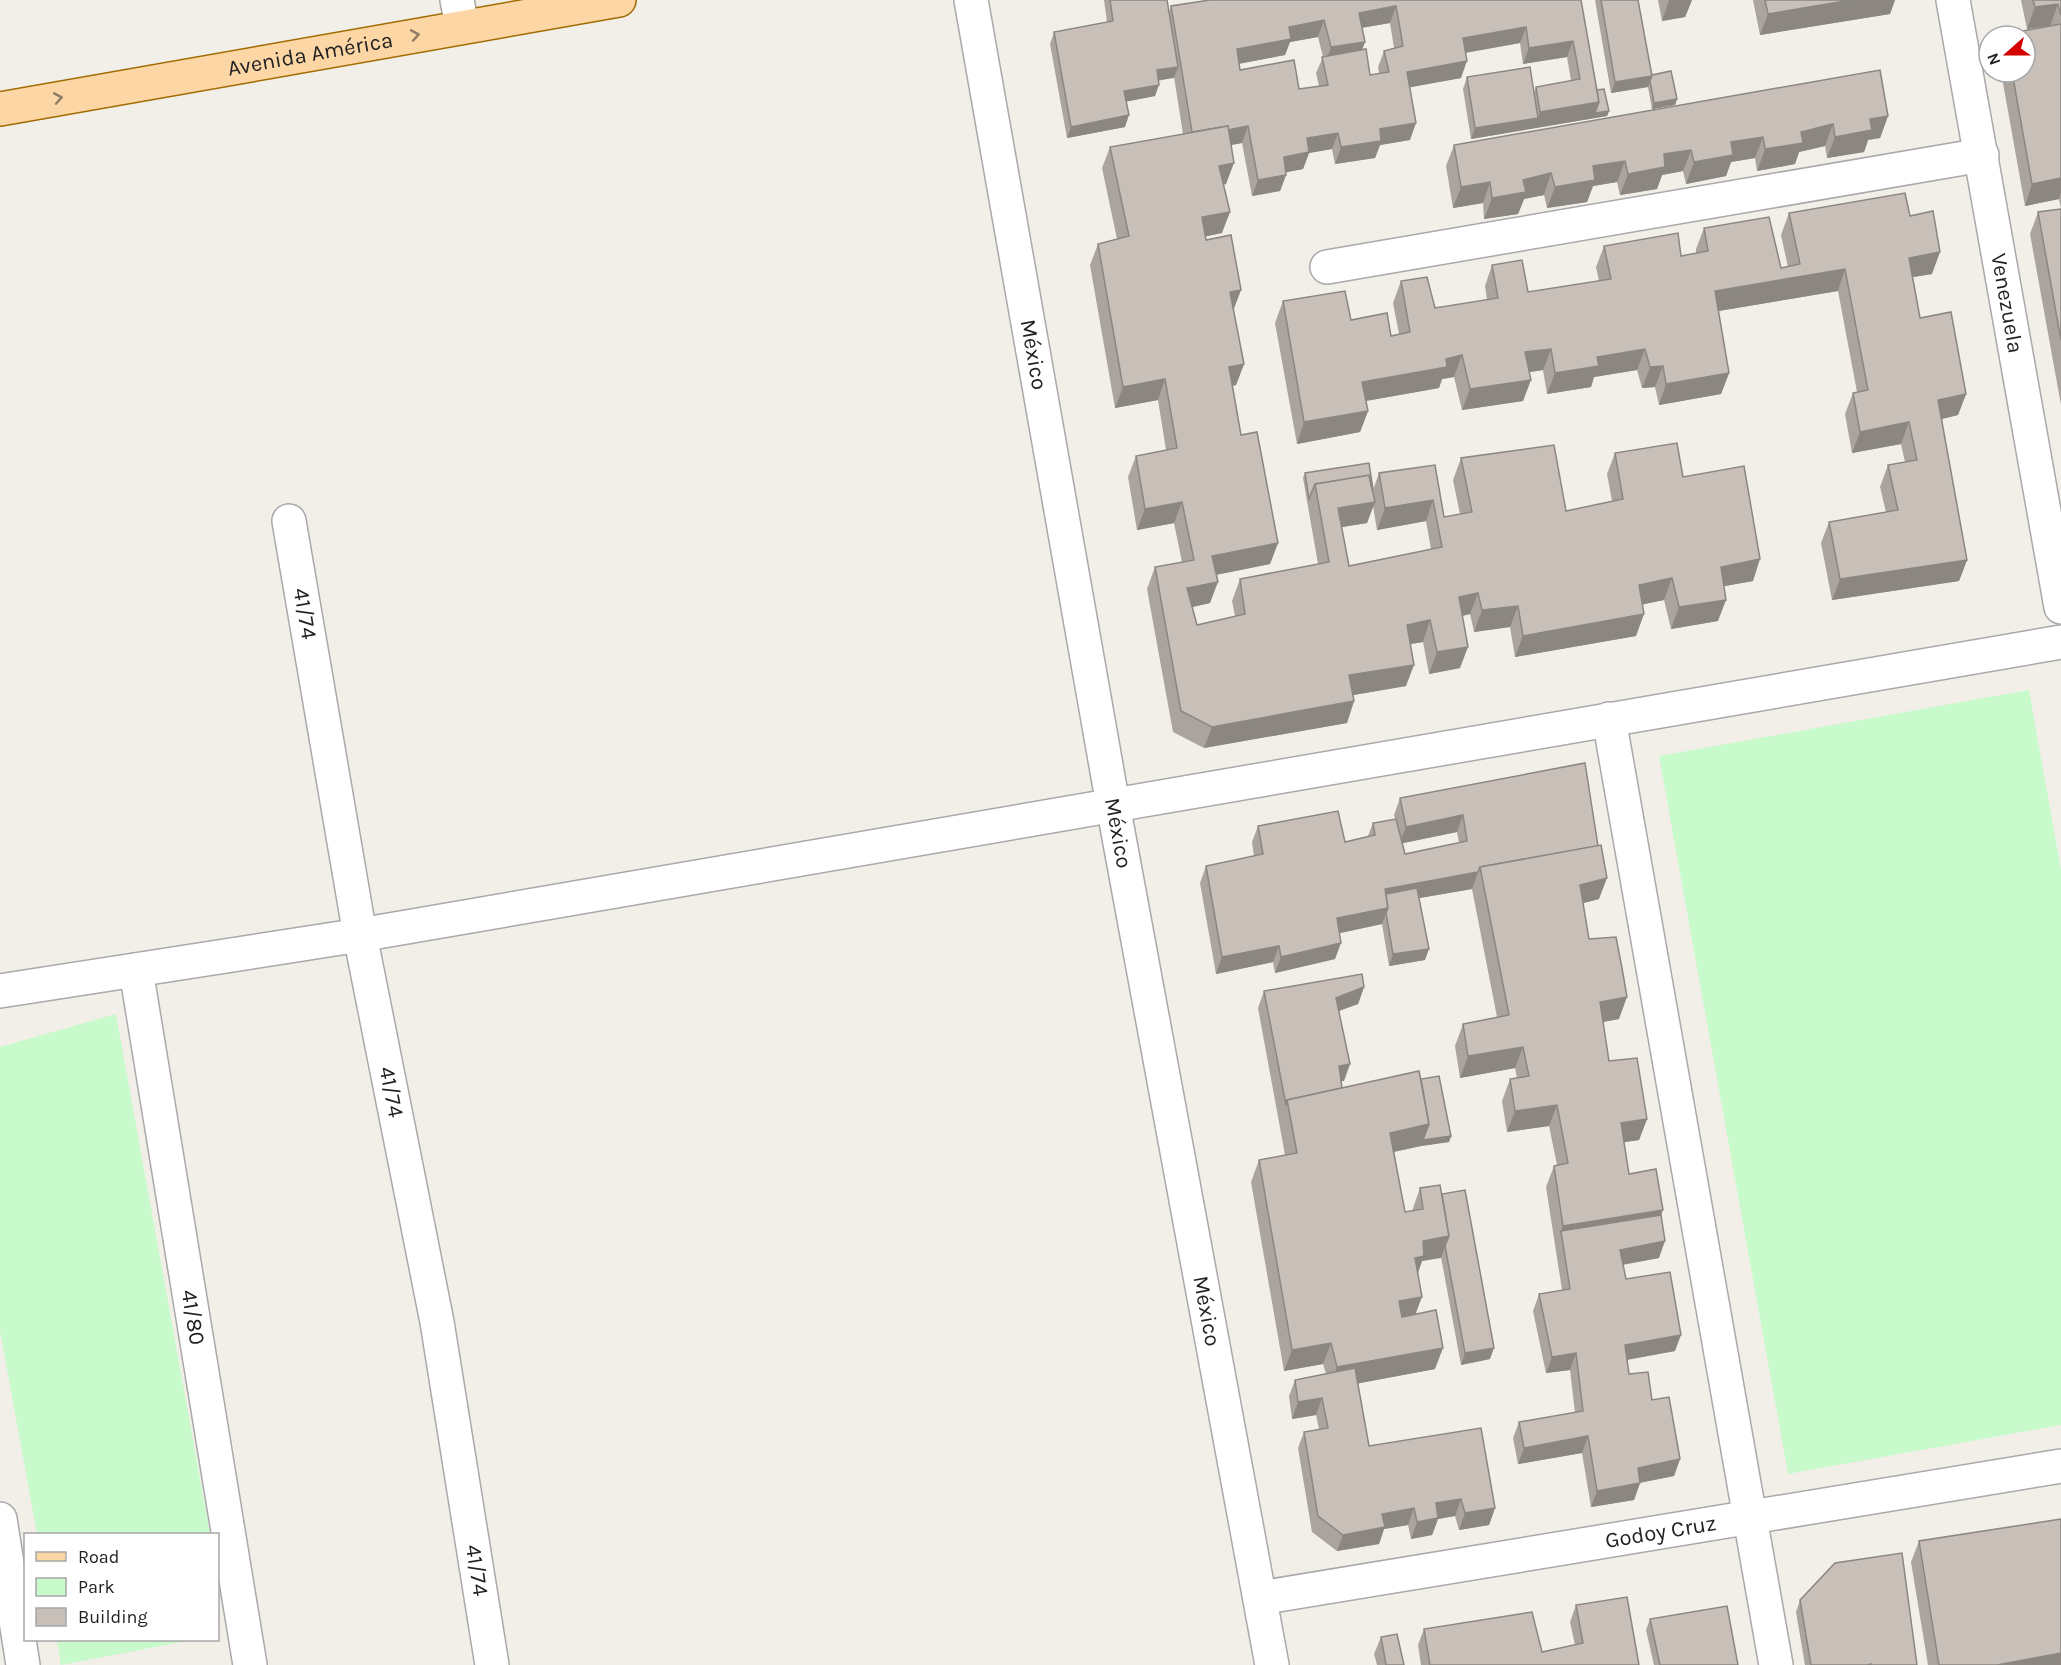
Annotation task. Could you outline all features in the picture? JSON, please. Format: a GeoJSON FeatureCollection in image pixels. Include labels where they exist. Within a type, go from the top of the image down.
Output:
{"type":"FeatureCollection","features":[{"type":"Feature","properties":{"kind":"main road","name":"Avenida América"},"geometry":{"type":"LineString","coordinates":[[0,109],[460,13],[619,0]]}},
{"type":"Feature","properties":{"kind":"street","name":"México"},"geometry":{"type":"LineString","coordinates":[[971,0],[1113,805],[1272,1665]]}},
{"type":"Feature","properties":{"kind":"street","name":"Venezuela"},"geometry":{"type":"LineString","coordinates":[[1953,0],[2061,607]]}},
{"type":"Feature","properties":{"kind":"street"},"geometry":{"type":"LineString","coordinates":[[1327,267],[1982,155]]}},
{"type":"Feature","properties":{"kind":"street","name":"41/74"},"geometry":{"type":"LineString","coordinates":[[289,521],[360,935],[437,1322],[492,1665]]}},
{"type":"Feature","properties":{"kind":"street"},"geometry":{"type":"LineString","coordinates":[[0,991],[360,935],[2061,642]]}},
{"type":"Feature","properties":{"kind":"street"},"geometry":{"type":"LineString","coordinates":[[1609,719],[1776,1665]]}},
{"type":"Feature","properties":{"kind":"street","name":"41/80"},"geometry":{"type":"LineString","coordinates":[[136,970],[250,1665]]}},
{"type":"Feature","properties":{"kind":"street","name":"Godoy Cruz"},"geometry":{"type":"LineString","coordinates":[[1260,1598],[2061,1466]]}},
{"type":"Feature","properties":{"kind":"street"},"geometry":{"type":"LineString","coordinates":[[0,1519],[23,1665]]}},
{"type":"Feature","properties":{"kind":"green space"},"geometry":{"type":"Polygon","coordinates":[[[2029,690],[2061,870],[2061,1425],[1788,1474],[1659,756],[2029,690]]]}},
{"type":"Feature","properties":{"kind":"green space"},"geometry":{"type":"Polygon","coordinates":[[[116,1014],[210,1533],[37,1533],[0,1331],[0,1047],[116,1014]]]}},
{"type":"Feature","properties":{"kind":"green space"},"geometry":{"type":"Polygon","coordinates":[[[57,1641],[187,1641],[61,1665],[57,1641]]]}},
{"type":"Feature","properties":{"kind":"building"},"geometry":{"type":"Polygon","coordinates":[[[1110,0],[1167,0],[1178,67],[1157,70],[1159,85],[1124,91],[1129,115],[1071,127],[1054,32],[1113,21],[1110,0]]]}},
{"type":"Feature","properties":{"kind":"building"},"geometry":{"type":"Polygon","coordinates":[[[1210,0],[1581,0],[1599,102],[1540,112],[1536,87],[1580,79],[1573,41],[1529,48],[1526,27],[1463,38],[1467,61],[1407,72],[1416,123],[1380,129],[1381,141],[1341,147],[1338,133],[1307,138],[1309,152],[1284,157],[1286,175],[1258,180],[1248,126],[1228,130],[1228,126],[1192,132],[1171,6],[1210,0]],[[1396,6],[1359,13],[1365,42],[1331,47],[1324,20],[1289,27],[1291,39],[1237,49],[1240,70],[1294,60],[1299,89],[1328,85],[1322,57],[1366,49],[1370,75],[1389,72],[1384,51],[1403,46],[1396,6]]]}},
{"type":"Feature","properties":{"kind":"building"},"geometry":{"type":"Polygon","coordinates":[[[1601,0],[1638,0],[1652,76],[1615,82],[1601,0]]]}},
{"type":"Feature","properties":{"kind":"building"},"geometry":{"type":"Polygon","coordinates":[[[1765,0],[1851,0],[1768,14],[1765,0]]]}},
{"type":"Feature","properties":{"kind":"building"},"geometry":{"type":"Polygon","coordinates":[[[2033,0],[2061,0],[2061,15],[2058,4],[2035,7],[2033,0]]]}},
{"type":"Feature","properties":{"kind":"building"},"geometry":{"type":"Polygon","coordinates":[[[2061,24],[2061,178],[2032,184],[2014,84],[2037,84],[2037,28],[2061,24]]]}},
{"type":"Feature","properties":{"kind":"building"},"geometry":{"type":"Polygon","coordinates":[[[1530,67],[1538,118],[1475,128],[1467,77],[1530,67]]]}},
{"type":"Feature","properties":{"kind":"building"},"geometry":{"type":"Polygon","coordinates":[[[1880,70],[1888,116],[1870,119],[1872,130],[1835,137],[1833,124],[1801,132],[1803,143],[1765,149],[1763,137],[1731,142],[1733,155],[1694,162],[1691,150],[1664,154],[1665,167],[1628,174],[1625,161],[1593,166],[1595,180],[1555,187],[1551,173],[1523,180],[1526,192],[1492,198],[1490,182],[1461,187],[1454,145],[1880,70]]]}},
{"type":"Feature","properties":{"kind":"building"},"geometry":{"type":"Polygon","coordinates":[[[1671,71],[1677,99],[1654,103],[1650,81],[1652,75],[1671,71]]]}},
{"type":"Feature","properties":{"kind":"building"},"geometry":{"type":"Polygon","coordinates":[[[1604,89],[1609,111],[1595,113],[1599,102],[1597,90],[1604,89]]]}},
{"type":"Feature","properties":{"kind":"building"},"geometry":{"type":"Polygon","coordinates":[[[1228,126],[1234,163],[1219,166],[1230,212],[1202,217],[1206,240],[1231,235],[1241,290],[1230,292],[1244,364],[1229,367],[1241,435],[1257,432],[1278,543],[1212,556],[1218,582],[1187,588],[1197,625],[1245,614],[1240,579],[1329,562],[1315,484],[1369,475],[1375,502],[1338,508],[1349,566],[1442,547],[1433,500],[1385,508],[1379,473],[1435,465],[1444,517],[1472,512],[1461,458],[1554,445],[1566,511],[1623,499],[1615,453],[1677,443],[1683,477],[1744,466],[1760,559],[1721,567],[1726,600],[1679,607],[1672,578],[1639,585],[1644,614],[1523,636],[1518,606],[1482,610],[1478,593],[1459,597],[1468,647],[1437,652],[1430,620],[1407,625],[1414,665],[1349,675],[1354,701],[1212,727],[1181,711],[1155,567],[1194,560],[1182,502],[1145,509],[1136,456],[1177,448],[1165,379],[1123,387],[1098,244],[1129,236],[1110,147],[1228,126]]]}},
{"type":"Feature","properties":{"kind":"building"},"geometry":{"type":"Polygon","coordinates":[[[1905,193],[1910,216],[1933,211],[1940,252],[1909,258],[1920,318],[1951,312],[1966,394],[1938,400],[1967,560],[1840,579],[1829,522],[1898,510],[1888,465],[1917,460],[1909,422],[1860,432],[1853,393],[1868,390],[1845,269],[1715,291],[1729,373],[1666,384],[1663,366],[1650,367],[1645,349],[1597,357],[1599,366],[1555,373],[1551,349],[1525,352],[1531,380],[1470,389],[1462,355],[1446,359],[1447,367],[1362,382],[1368,411],[1304,422],[1283,301],[1345,291],[1351,320],[1387,313],[1391,336],[1410,332],[1401,281],[1427,277],[1435,308],[1498,298],[1492,265],[1522,260],[1528,292],[1611,279],[1604,246],[1678,233],[1681,256],[1708,251],[1704,228],[1769,217],[1781,268],[1800,264],[1789,213],[1905,193]]]}},
{"type":"Feature","properties":{"kind":"building"},"geometry":{"type":"Polygon","coordinates":[[[2061,209],[2061,340],[2038,212],[2061,209]]]}},
{"type":"Feature","properties":{"kind":"building"},"geometry":{"type":"Polygon","coordinates":[[[1369,463],[1373,489],[1369,475],[1315,484],[1309,499],[1305,473],[1369,463]]]}},
{"type":"Feature","properties":{"kind":"building"},"geometry":{"type":"Polygon","coordinates":[[[1585,763],[1598,846],[1480,867],[1478,872],[1385,889],[1388,908],[1337,918],[1341,943],[1281,957],[1279,946],[1222,957],[1206,866],[1263,854],[1258,826],[1338,811],[1345,842],[1375,835],[1373,823],[1396,819],[1405,854],[1467,841],[1463,815],[1406,827],[1400,798],[1585,763]]]}},
{"type":"Feature","properties":{"kind":"building"},"geometry":{"type":"Polygon","coordinates":[[[1601,845],[1607,878],[1580,885],[1589,939],[1616,937],[1627,997],[1600,1002],[1609,1061],[1637,1058],[1647,1119],[1621,1123],[1629,1174],[1656,1169],[1663,1210],[1563,1226],[1554,1166],[1568,1163],[1557,1105],[1515,1111],[1510,1079],[1529,1076],[1523,1047],[1468,1056],[1463,1024],[1509,1015],[1480,867],[1601,845]]]}},
{"type":"Feature","properties":{"kind":"building"},"geometry":{"type":"Polygon","coordinates":[[[1417,888],[1429,949],[1393,954],[1386,913],[1388,908],[1386,894],[1417,888]]]}},
{"type":"Feature","properties":{"kind":"building"},"geometry":{"type":"Polygon","coordinates":[[[1362,974],[1364,987],[1336,998],[1350,1064],[1339,1066],[1342,1088],[1287,1100],[1286,1105],[1264,991],[1362,974]]]}},
{"type":"Feature","properties":{"kind":"building"},"geometry":{"type":"Polygon","coordinates":[[[1419,1071],[1429,1124],[1390,1133],[1405,1212],[1423,1209],[1420,1188],[1440,1185],[1449,1236],[1423,1241],[1424,1256],[1415,1258],[1422,1297],[1399,1301],[1402,1317],[1436,1310],[1443,1348],[1337,1367],[1331,1343],[1292,1350],[1259,1160],[1297,1153],[1287,1100],[1419,1071]]]}},
{"type":"Feature","properties":{"kind":"building"},"geometry":{"type":"Polygon","coordinates":[[[1439,1076],[1451,1136],[1423,1140],[1429,1124],[1421,1079],[1439,1076]]]}},
{"type":"Feature","properties":{"kind":"building"},"geometry":{"type":"Polygon","coordinates":[[[1465,1190],[1494,1348],[1465,1353],[1445,1246],[1449,1236],[1442,1194],[1465,1190]]]}},
{"type":"Feature","properties":{"kind":"building"},"geometry":{"type":"Polygon","coordinates":[[[1661,1215],[1665,1241],[1620,1250],[1626,1279],[1670,1272],[1681,1335],[1625,1345],[1629,1374],[1648,1372],[1652,1400],[1669,1397],[1680,1459],[1638,1468],[1640,1483],[1597,1491],[1588,1436],[1524,1448],[1519,1422],[1583,1411],[1576,1353],[1552,1357],[1539,1294],[1570,1289],[1561,1231],[1661,1215]]]}},
{"type":"Feature","properties":{"kind":"building"},"geometry":{"type":"Polygon","coordinates":[[[1355,1368],[1369,1446],[1481,1428],[1495,1508],[1465,1513],[1461,1499],[1436,1503],[1438,1518],[1417,1522],[1414,1508],[1382,1514],[1385,1527],[1343,1535],[1318,1516],[1304,1432],[1328,1428],[1322,1398],[1298,1402],[1295,1380],[1355,1368]]]}},
{"type":"Feature","properties":{"kind":"building"},"geometry":{"type":"Polygon","coordinates":[[[2061,1519],[2061,1653],[1997,1665],[1939,1665],[1919,1541],[2061,1519]]]}},
{"type":"Feature","properties":{"kind":"building"},"geometry":{"type":"Polygon","coordinates":[[[1902,1553],[1917,1665],[1811,1665],[1800,1600],[1835,1563],[1902,1553]]]}},
{"type":"Feature","properties":{"kind":"building"},"geometry":{"type":"Polygon","coordinates":[[[1627,1597],[1639,1665],[1430,1665],[1424,1629],[1532,1612],[1542,1652],[1583,1643],[1576,1605],[1627,1597]]]}},
{"type":"Feature","properties":{"kind":"building"},"geometry":{"type":"Polygon","coordinates":[[[1727,1606],[1738,1665],[1660,1665],[1650,1619],[1727,1606]]]}},
{"type":"Feature","properties":{"kind":"building"},"geometry":{"type":"Polygon","coordinates":[[[1397,1634],[1404,1665],[1386,1665],[1381,1637],[1397,1634]]]}}]}
